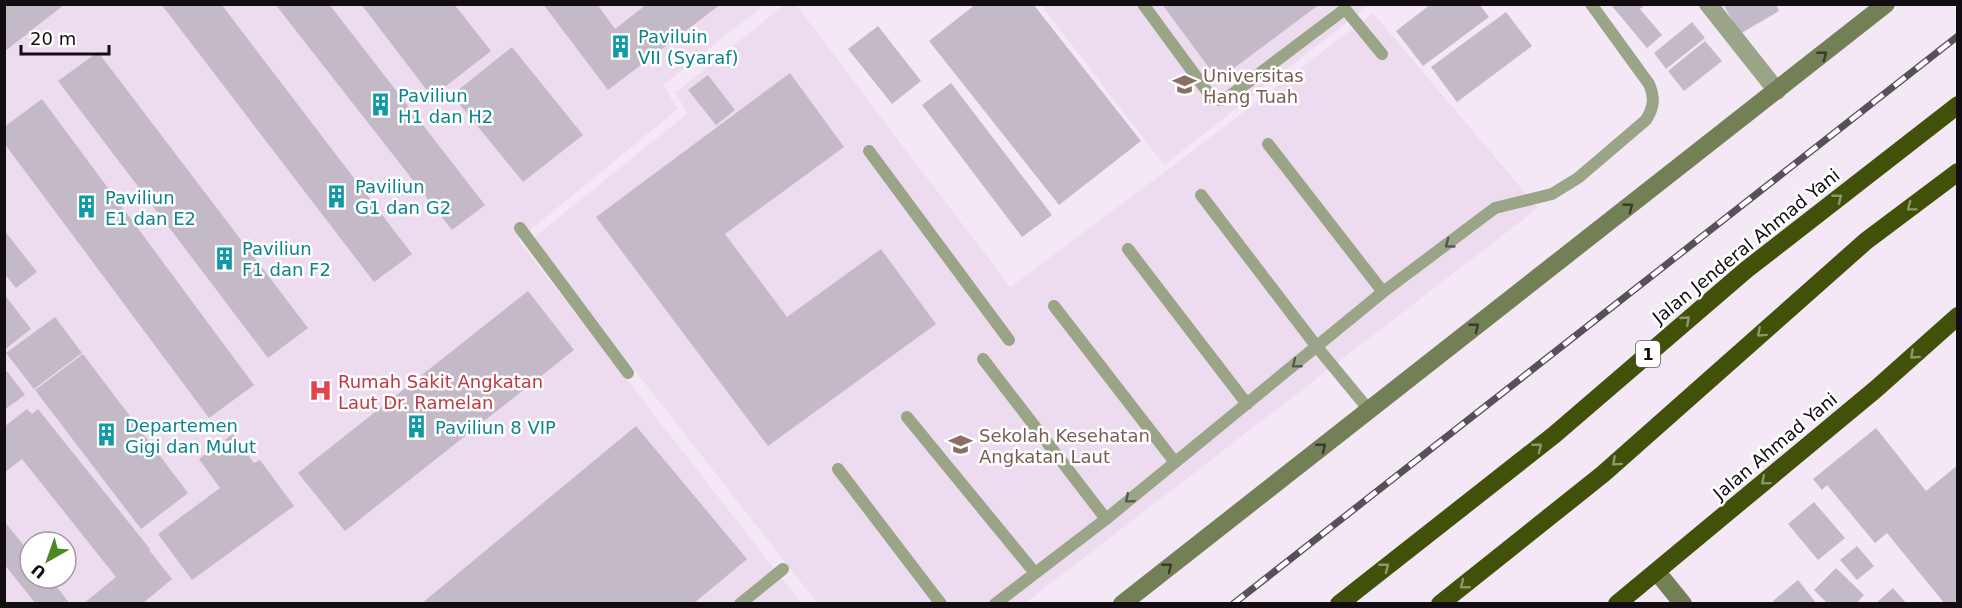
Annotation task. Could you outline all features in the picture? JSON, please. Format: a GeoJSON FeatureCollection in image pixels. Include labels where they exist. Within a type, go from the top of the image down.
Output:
{"type":"FeatureCollection","features":[{"type":"Feature","properties":{"kind":"highway","name":"Jalan Jenderal Ahmad Yani"},"geometry":{"type":"LineString","coordinates":[[1339,603],[1554,435],[1746,270],[1958,105]]}},
{"type":"Feature","properties":{"kind":"highway"},"geometry":{"type":"LineString","coordinates":[[1440,603],[1603,474],[1866,241],[1958,172]]}},
{"type":"Feature","properties":{"kind":"highway","name":"Jalan Ahmad Yani"},"geometry":{"type":"LineString","coordinates":[[1617,603],[1876,389],[1958,316]]}},
{"type":"Feature","properties":{"kind":"street"},"geometry":{"type":"LineString","coordinates":[[1708,4],[1777,91]]}},
{"type":"Feature","properties":{"kind":"street"},"geometry":{"type":"LineString","coordinates":[[1122,603],[1886,4]]}},
{"type":"Feature","properties":{"kind":"street"},"geometry":{"type":"LineString","coordinates":[[1657,572],[1683,603]]}},
{"type":"Feature","properties":{"kind":"lane"},"geometry":{"type":"LineString","coordinates":[[1143,4],[1212,99],[1227,98],[1348,7],[1382,54]]}},
{"type":"Feature","properties":{"kind":"lane"},"geometry":{"type":"LineString","coordinates":[[995,603],[1106,519],[1383,292],[1495,208],[1552,194],[1587,170],[1646,120],[1652,110],[1654,96],[1649,84],[1591,4]]}},
{"type":"Feature","properties":{"kind":"lane"},"geometry":{"type":"LineString","coordinates":[[1268,144],[1383,292]]}},
{"type":"Feature","properties":{"kind":"lane"},"geometry":{"type":"LineString","coordinates":[[869,151],[1009,340]]}},
{"type":"Feature","properties":{"kind":"lane"},"geometry":{"type":"LineString","coordinates":[[1201,195],[1317,347],[1369,410]]}},
{"type":"Feature","properties":{"kind":"lane"},"geometry":{"type":"LineString","coordinates":[[520,228],[628,374]]}},
{"type":"Feature","properties":{"kind":"lane"},"geometry":{"type":"LineString","coordinates":[[1128,249],[1246,404]]}},
{"type":"Feature","properties":{"kind":"lane"},"geometry":{"type":"LineString","coordinates":[[1054,306],[1174,461]]}},
{"type":"Feature","properties":{"kind":"lane"},"geometry":{"type":"LineString","coordinates":[[983,359],[1106,519]]}},
{"type":"Feature","properties":{"kind":"lane"},"geometry":{"type":"LineString","coordinates":[[907,417],[1035,573]]}},
{"type":"Feature","properties":{"kind":"lane"},"geometry":{"type":"LineString","coordinates":[[838,469],[941,603]]}},
{"type":"Feature","properties":{"kind":"lane"},"geometry":{"type":"LineString","coordinates":[[740,603],[783,569]]}},
{"type":"Feature","properties":{"kind":"shaded area","name":"Sekolah Kesehatan Angkatan Laut"},"geometry":{"type":"Polygon","coordinates":[[[785,4],[796,5],[1010,287],[1373,13],[1538,208],[1024,604],[817,603],[532,239],[688,113],[675,93],[785,4]]]}},
{"type":"Feature","properties":{"kind":"shaded area","name":"Rumah Sakit Angkatan Laut Dr. Ramelan"},"geometry":{"type":"Polygon","coordinates":[[[4,5],[764,5],[663,85],[678,109],[518,240],[801,603],[5,603],[4,5]]]}},
{"type":"Feature","properties":{"kind":"shaded area","name":"Universitas Hang Tuah"},"geometry":{"type":"Polygon","coordinates":[[[1041,5],[1369,5],[1164,165],[1041,5]]]}},
{"type":"Feature","properties":{"kind":"building"},"geometry":{"type":"Polygon","coordinates":[[[4,4],[65,4],[4,52],[4,4]]]}},
{"type":"Feature","properties":{"kind":"building","name":"Paviliun G1 dan G2"},"geometry":{"type":"Polygon","coordinates":[[[161,4],[221,4],[412,254],[374,282],[161,4]]]}},
{"type":"Feature","properties":{"kind":"building","name":"Paviliun H1 dan H2"},"geometry":{"type":"Polygon","coordinates":[[[275,4],[329,4],[485,205],[452,230],[275,4]]]}},
{"type":"Feature","properties":{"kind":"building"},"geometry":{"type":"Polygon","coordinates":[[[361,4],[454,4],[491,51],[432,97],[361,4]]]}},
{"type":"Feature","properties":{"kind":"building","name":"Paviluin VII (Syaraf)"},"geometry":{"type":"Polygon","coordinates":[[[543,4],[597,4],[615,29],[647,4],[721,4],[608,90],[543,4]]]}},
{"type":"Feature","properties":{"kind":"building"},"geometry":{"type":"Polygon","coordinates":[[[976,4],[1033,4],[1141,141],[1059,205],[929,41],[976,4]]]}},
{"type":"Feature","properties":{"kind":"building"},"geometry":{"type":"Polygon","coordinates":[[[1162,4],[1320,4],[1218,80],[1162,4]]]}},
{"type":"Feature","properties":{"kind":"building"},"geometry":{"type":"Polygon","coordinates":[[[1431,4],[1479,4],[1489,17],[1423,66],[1396,31],[1431,4]]]}},
{"type":"Feature","properties":{"kind":"building"},"geometry":{"type":"Polygon","coordinates":[[[1615,4],[1646,4],[1640,9],[1662,35],[1647,48],[1612,6],[1615,4]]]}},
{"type":"Feature","properties":{"kind":"building"},"geometry":{"type":"Polygon","coordinates":[[[1723,4],[1776,4],[1779,11],[1740,34],[1723,4]]]}},
{"type":"Feature","properties":{"kind":"building"},"geometry":{"type":"Polygon","coordinates":[[[1506,12],[1532,46],[1457,102],[1431,67],[1506,12]]]}},
{"type":"Feature","properties":{"kind":"building"},"geometry":{"type":"Polygon","coordinates":[[[1692,22],[1705,38],[1666,69],[1654,53],[1692,22]]]}},
{"type":"Feature","properties":{"kind":"building"},"geometry":{"type":"Polygon","coordinates":[[[878,26],[921,81],[892,104],[848,49],[878,26]]]}},
{"type":"Feature","properties":{"kind":"building"},"geometry":{"type":"Polygon","coordinates":[[[1705,41],[1722,61],[1684,91],[1668,71],[1705,41]]]}},
{"type":"Feature","properties":{"kind":"building"},"geometry":{"type":"Polygon","coordinates":[[[512,47],[583,135],[523,182],[452,95],[512,47]]]}},
{"type":"Feature","properties":{"kind":"building","name":"Paviliun F1 dan F2"},"geometry":{"type":"Polygon","coordinates":[[[98,52],[308,328],[268,358],[58,81],[98,52]]]}},
{"type":"Feature","properties":{"kind":"building"},"geometry":{"type":"Polygon","coordinates":[[[790,73],[844,147],[725,234],[787,317],[881,249],[936,324],[768,446],[596,217],[790,73]]]}},
{"type":"Feature","properties":{"kind":"building"},"geometry":{"type":"Polygon","coordinates":[[[708,75],[735,110],[716,125],[688,90],[708,75]]]}},
{"type":"Feature","properties":{"kind":"building"},"geometry":{"type":"Polygon","coordinates":[[[951,83],[1052,215],[1022,237],[922,105],[951,83]]]}},
{"type":"Feature","properties":{"kind":"building","name":"Paviliun E1 dan E2"},"geometry":{"type":"Polygon","coordinates":[[[42,99],[254,385],[209,418],[4,143],[4,127],[42,99]]]}},
{"type":"Feature","properties":{"kind":"building"},"geometry":{"type":"Polygon","coordinates":[[[4,230],[37,272],[16,288],[4,273],[4,230]]]}},
{"type":"Feature","properties":{"kind":"building","name":"Paviliun 8 VIP"},"geometry":{"type":"Polygon","coordinates":[[[528,291],[574,350],[345,531],[298,473],[528,291]]]}},
{"type":"Feature","properties":{"kind":"building"},"geometry":{"type":"Polygon","coordinates":[[[4,294],[31,329],[4,350],[4,294]]]}},
{"type":"Feature","properties":{"kind":"building"},"geometry":{"type":"Polygon","coordinates":[[[55,317],[82,353],[34,389],[6,353],[55,317]]]}},
{"type":"Feature","properties":{"kind":"building","name":"Departemen Gigi dan Mulut"},"geometry":{"type":"Polygon","coordinates":[[[83,354],[188,493],[141,529],[35,390],[83,354]]]}},
{"type":"Feature","properties":{"kind":"building"},"geometry":{"type":"Polygon","coordinates":[[[7,371],[25,395],[4,410],[4,373],[7,371]]]}},
{"type":"Feature","properties":{"kind":"building"},"geometry":{"type":"Polygon","coordinates":[[[27,409],[32,414],[38,409],[172,579],[142,604],[83,604],[116,577],[22,459],[4,473],[4,427],[27,409]]]}},
{"type":"Feature","properties":{"kind":"building"},"geometry":{"type":"Polygon","coordinates":[[[636,426],[747,559],[693,604],[421,604],[636,426]]]}},
{"type":"Feature","properties":{"kind":"building"},"geometry":{"type":"Polygon","coordinates":[[[1876,428],[1926,491],[1958,465],[1958,604],[1945,604],[1887,533],[1875,543],[1827,485],[1822,490],[1813,479],[1876,428]]]}},
{"type":"Feature","properties":{"kind":"building"},"geometry":{"type":"Polygon","coordinates":[[[233,434],[254,463],[260,460],[294,506],[192,580],[158,534],[220,488],[199,459],[233,434]]]}},
{"type":"Feature","properties":{"kind":"building"},"geometry":{"type":"Polygon","coordinates":[[[1814,502],[1845,538],[1818,560],[1788,524],[1814,502]]]}},
{"type":"Feature","properties":{"kind":"building"},"geometry":{"type":"Polygon","coordinates":[[[4,521],[18,538],[18,582],[4,564],[4,521]]]}},
{"type":"Feature","properties":{"kind":"building"},"geometry":{"type":"Polygon","coordinates":[[[1857,546],[1874,566],[1857,580],[1840,560],[1857,546]]]}},
{"type":"Feature","properties":{"kind":"building"},"geometry":{"type":"Polygon","coordinates":[[[1836,568],[1864,595],[1856,604],[1828,604],[1814,590],[1836,568]]]}},
{"type":"Feature","properties":{"kind":"building"},"geometry":{"type":"Polygon","coordinates":[[[1798,580],[1817,604],[1775,604],[1773,601],[1798,580]]]}},
{"type":"Feature","properties":{"kind":"building"},"geometry":{"type":"Polygon","coordinates":[[[1893,588],[1907,604],[1875,604],[1893,588]]]}},
{"type":"Feature","properties":{"kind":"building"},"geometry":{"type":"Polygon","coordinates":[[[25,590],[59,590],[70,604],[36,604],[25,590]]]}},
{"type":"Feature","properties":{"kind":"railway"},"geometry":{"type":"LineString","coordinates":[[1233,604],[1958,36]]}},
{"type":"Feature","properties":{"kind":"place","name":"Paviluin VII (Syaraf)"},"geometry":{"type":"Point","coordinates":[620,46]}},
{"type":"Feature","properties":{"kind":"place","name":"Universitas Hang Tuah"},"geometry":{"type":"Point","coordinates":[1185,85]}},
{"type":"Feature","properties":{"kind":"place","name":"Paviliun H1 dan H2"},"geometry":{"type":"Point","coordinates":[380,105]}},
{"type":"Feature","properties":{"kind":"place","name":"Paviliun G1 dan G2"},"geometry":{"type":"Point","coordinates":[337,196]}},
{"type":"Feature","properties":{"kind":"place","name":"Paviliun E1 dan E2"},"geometry":{"type":"Point","coordinates":[87,207]}},
{"type":"Feature","properties":{"kind":"place","name":"Paviliun F1 dan F2"},"geometry":{"type":"Point","coordinates":[224,258]}},
{"type":"Feature","properties":{"kind":"place","name":"Rumah Sakit Angkatan Laut Dr. Ramelan"},"geometry":{"type":"Point","coordinates":[320,391]}},
{"type":"Feature","properties":{"kind":"place","name":"Paviliun 8 VIP"},"geometry":{"type":"Point","coordinates":[417,427]}},
{"type":"Feature","properties":{"kind":"place","name":"Departemen Gigi dan Mulut"},"geometry":{"type":"Point","coordinates":[107,435]}},
{"type":"Feature","properties":{"kind":"place","name":"Sekolah Kesehatan Angkatan Laut"},"geometry":{"type":"Point","coordinates":[961,445]}}]}
